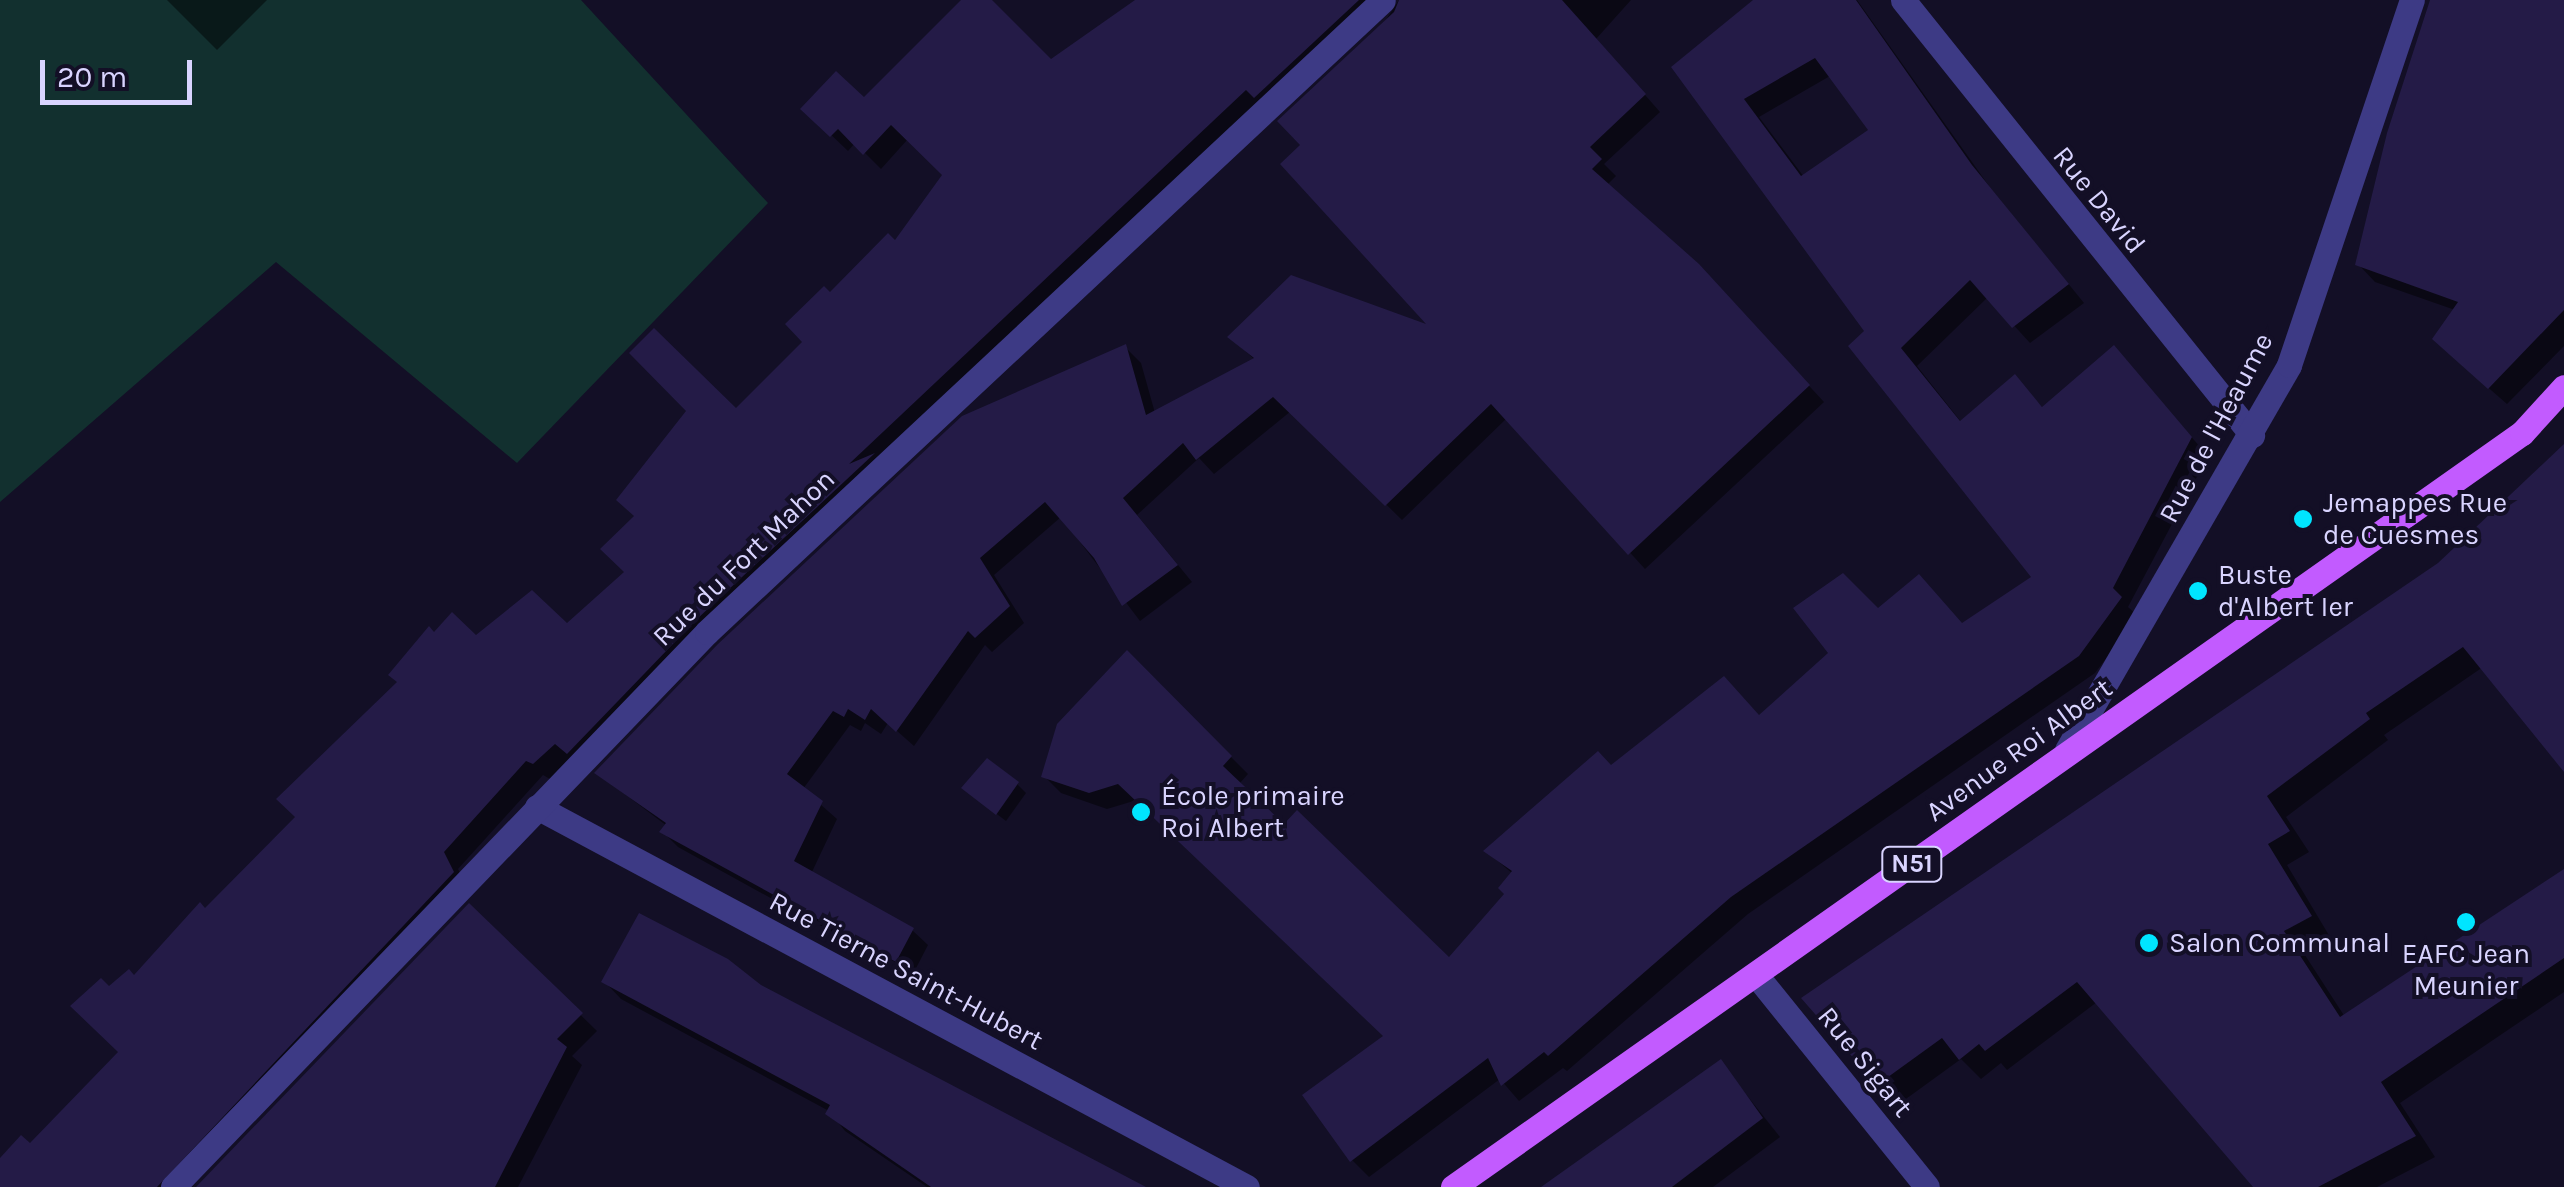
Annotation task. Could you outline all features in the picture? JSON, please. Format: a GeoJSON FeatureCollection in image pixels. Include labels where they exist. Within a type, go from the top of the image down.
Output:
{"type":"FeatureCollection","features":[{"type":"Feature","properties":{"kind":"main road","name":"Avenue Roi Albert"},"geometry":{"type":"LineString","coordinates":[[1452,1187],[2522,432],[2564,387]]}},
{"type":"Feature","properties":{"kind":"street","name":"Rue du Fort Mahon"},"geometry":{"type":"LineString","coordinates":[[172,1187],[706,632],[1383,0]]}},
{"type":"Feature","properties":{"kind":"street","name":"Rue David"},"geometry":{"type":"LineString","coordinates":[[1903,0],[2252,435]]}},
{"type":"Feature","properties":{"kind":"street","name":"Rue de l'Heaume"},"geometry":{"type":"LineString","coordinates":[[2067,750],[2289,365],[2412,0]]}},
{"type":"Feature","properties":{"kind":"street","name":"Rue Tierne Saint-Hubert"},"geometry":{"type":"LineString","coordinates":[[537,807],[1246,1187]]}},
{"type":"Feature","properties":{"kind":"street","name":"Rue Sigart"},"geometry":{"type":"LineString","coordinates":[[1756,976],[1927,1187]]}},
{"type":"Feature","properties":{"kind":"green space"},"geometry":{"type":"Polygon","coordinates":[[[0,0],[581,0],[768,203],[517,463],[276,262],[0,502],[0,0]]]}},
{"type":"Feature","properties":{"kind":"building"},"geometry":{"type":"Polygon","coordinates":[[[961,0],[992,0],[1051,59],[1135,0],[1359,0],[1254,98],[1246,90],[849,464],[875,453],[696,620],[567,754],[555,744],[533,764],[526,761],[444,852],[454,872],[157,1187],[0,1187],[0,1158],[21,1135],[30,1143],[118,1052],[70,1006],[101,978],[109,986],[129,969],[134,975],[200,902],[205,908],[295,817],[276,799],[397,682],[388,675],[429,626],[434,632],[452,612],[476,635],[532,590],[567,623],[624,572],[600,549],[634,516],[616,500],[686,411],[629,353],[654,328],[736,408],[802,342],[785,324],[824,286],[830,292],[888,233],[895,240],[942,175],[891,125],[863,155],[838,129],[830,137],[800,109],[836,71],[864,97],[961,0]]]}},
{"type":"Feature","properties":{"kind":"building"},"geometry":{"type":"Polygon","coordinates":[[[1399,0],[1562,0],[1646,94],[1590,147],[1602,159],[1592,169],[1699,264],[1810,385],[1628,555],[1491,404],[1385,506],[1273,397],[1196,460],[1183,443],[1123,498],[1178,565],[1122,606],[1094,558],[1045,502],[980,558],[1010,606],[975,638],[968,631],[896,732],[871,709],[865,720],[848,709],[844,717],[833,711],[787,774],[823,801],[794,861],[914,928],[896,962],[659,832],[666,823],[594,773],[718,644],[962,416],[1126,344],[1146,415],[1254,358],[1227,337],[1291,275],[1426,324],[1280,164],[1300,145],[1277,121],[1394,12],[1399,0]]]}},
{"type":"Feature","properties":{"kind":"building"},"geometry":{"type":"Polygon","coordinates":[[[1753,0],[1856,0],[1972,165],[2069,284],[2012,328],[1970,280],[1901,348],[1960,421],[2015,374],[2042,407],[2114,345],[2192,437],[2113,588],[2122,597],[2079,656],[1731,897],[1548,1056],[1544,1052],[1501,1086],[1488,1058],[1350,1162],[1302,1095],[1383,1036],[1118,784],[1089,793],[1041,777],[1057,724],[1127,650],[1232,756],[1223,766],[1284,824],[1297,810],[1449,957],[1504,894],[1498,888],[1512,871],[1483,851],[1598,751],[1611,765],[1724,676],[1759,715],[1828,653],[1793,608],[1843,573],[1878,608],[1919,574],[1962,623],[2031,577],[1848,346],[1864,331],[1671,67],[1753,0]],[[1815,58],[1744,99],[1801,176],[1868,130],[1815,58]]]}},
{"type":"Feature","properties":{"kind":"building"},"geometry":{"type":"Polygon","coordinates":[[[2430,0],[2564,0],[2564,310],[2488,389],[2432,339],[2458,302],[2355,265],[2387,133],[2430,0]]]}},
{"type":"Feature","properties":{"kind":"building"},"geometry":{"type":"Polygon","coordinates":[[[2564,444],[2564,772],[2463,647],[2366,713],[2370,719],[2267,796],[2290,831],[2268,844],[2312,916],[2284,931],[2340,1017],[2564,869],[2564,958],[2381,1082],[2416,1136],[2318,1187],[2253,1187],[2077,982],[1985,1051],[1979,1044],[1959,1060],[1942,1038],[1877,1085],[1801,998],[2438,563],[2564,444]]]}},
{"type":"Feature","properties":{"kind":"building"},"geometry":{"type":"Polygon","coordinates":[[[987,758],[1019,782],[996,815],[961,788],[987,758]]]}},
{"type":"Feature","properties":{"kind":"building"},"geometry":{"type":"Polygon","coordinates":[[[469,903],[583,1013],[557,1039],[567,1047],[495,1187],[196,1187],[469,903]]]}},
{"type":"Feature","properties":{"kind":"building"},"geometry":{"type":"Polygon","coordinates":[[[639,913],[728,959],[761,985],[1146,1187],[931,1187],[825,1114],[830,1105],[601,982],[639,913]]]}},
{"type":"Feature","properties":{"kind":"building"},"geometry":{"type":"Polygon","coordinates":[[[1721,1059],[1763,1118],[1672,1187],[1541,1187],[1721,1059]]]}},
{"type":"Feature","properties":{"kind":"place","name":"Jemappes Rue de Cuesmes"},"geometry":{"type":"Point","coordinates":[2303,519]}},
{"type":"Feature","properties":{"kind":"place","name":"Buste d'Albert Ier"},"geometry":{"type":"Point","coordinates":[2198,591]}},
{"type":"Feature","properties":{"kind":"place","name":"École primaire Roi Albert"},"geometry":{"type":"Point","coordinates":[1141,812]}},
{"type":"Feature","properties":{"kind":"place","name":"EAFC Jean Meunier"},"geometry":{"type":"Point","coordinates":[2466,922]}},
{"type":"Feature","properties":{"kind":"place","name":"Salon Communal"},"geometry":{"type":"Point","coordinates":[2149,943]}}]}
